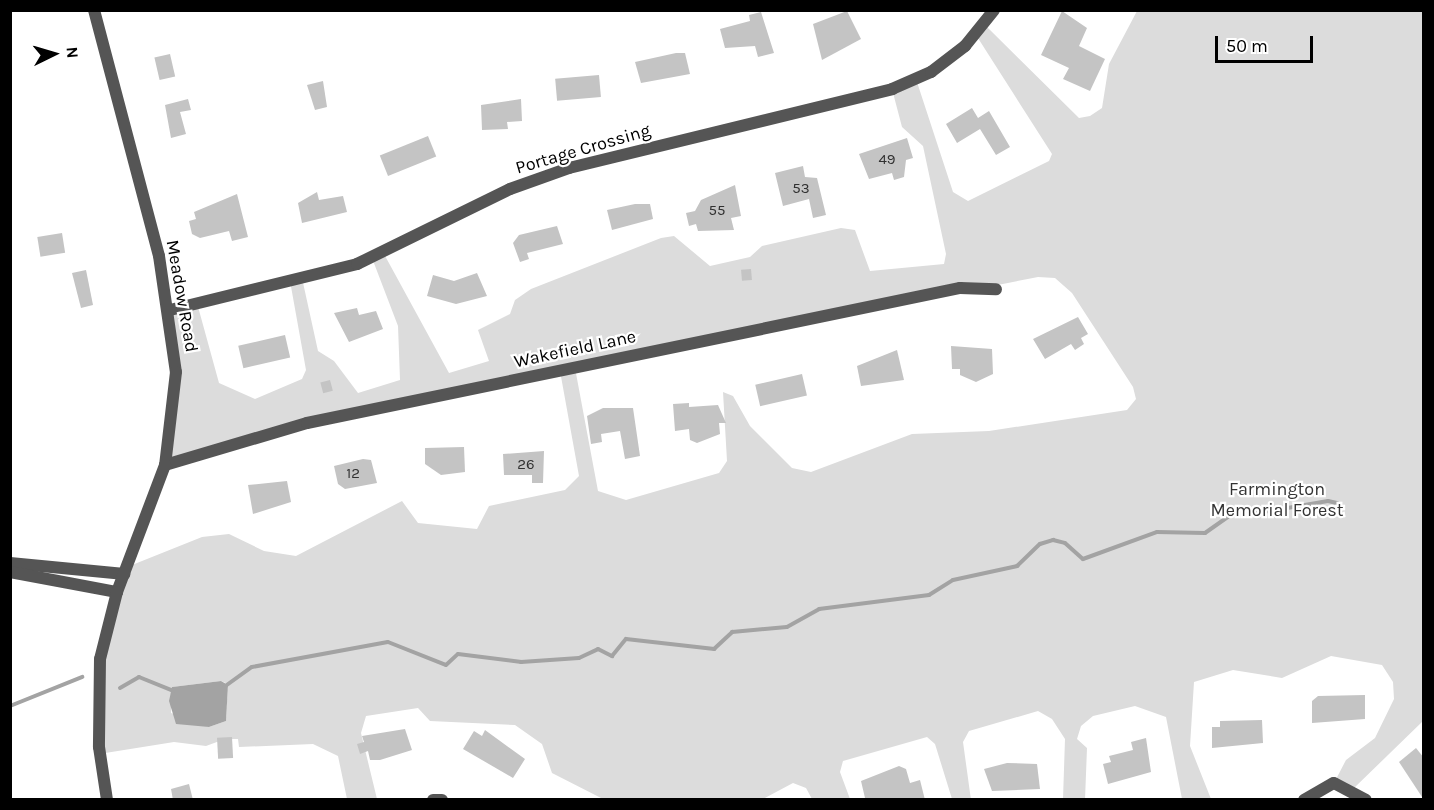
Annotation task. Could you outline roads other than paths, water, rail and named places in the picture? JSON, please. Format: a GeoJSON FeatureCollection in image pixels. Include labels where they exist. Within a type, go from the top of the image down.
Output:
{"type":"FeatureCollection","features":[{"type":"Feature","properties":{"kind":"street","name":"Meadow Road"},"geometry":{"type":"LineString","coordinates":[[94,10],[170,310],[176,372],[165,465],[117,592],[100,659],[97,702],[107,800]]}},
{"type":"Feature","properties":{"kind":"street","name":"Portage Crossing"},"geometry":{"type":"LineString","coordinates":[[170,310],[357,264],[510,189],[569,168],[892,89],[931,72],[964,46],[994,10]]}},
{"type":"Feature","properties":{"kind":"street","name":"Wakefield Lane"},"geometry":{"type":"LineString","coordinates":[[165,465],[307,423],[960,288],[996,289]]}},
{"type":"Feature","properties":{"kind":"street"},"geometry":{"type":"LineString","coordinates":[[10,563],[124,574]]}},
{"type":"Feature","properties":{"kind":"street"},"geometry":{"type":"LineString","coordinates":[[10,572],[117,592]]}},
{"type":"Feature","properties":{"kind":"street"},"geometry":{"type":"LineString","coordinates":[[1304,800],[1334,783],[1366,800]]}},
{"type":"Feature","properties":{"kind":"street"},"geometry":{"type":"LineString","coordinates":[[433,800],[442,800]]}},
{"type":"Feature","properties":{"kind":"waterway"},"geometry":{"type":"LineString","coordinates":[[224,687],[252,667],[388,642],[446,665],[458,654],[521,662],[579,658],[598,649],[612,656],[626,639],[714,649],[732,632],[787,627],[819,609],[929,595],[953,580],[1017,566],[1040,544],[1053,540],[1065,543],[1083,559],[1157,532],[1205,533],[1239,509],[1248,508],[1252,514],[1328,501],[1337,503],[1342,516]]}},
{"type":"Feature","properties":{"kind":"waterway"},"geometry":{"type":"LineString","coordinates":[[10,706],[82,677]]}},
{"type":"Feature","properties":{"kind":"waterway"},"geometry":{"type":"LineString","coordinates":[[120,688],[139,677],[173,691]]}},
{"type":"Feature","properties":{"kind":"park label","name":"Farmington Memorial Forest"},"geometry":{"type":"Point","coordinates":[1277,500]}}]}
